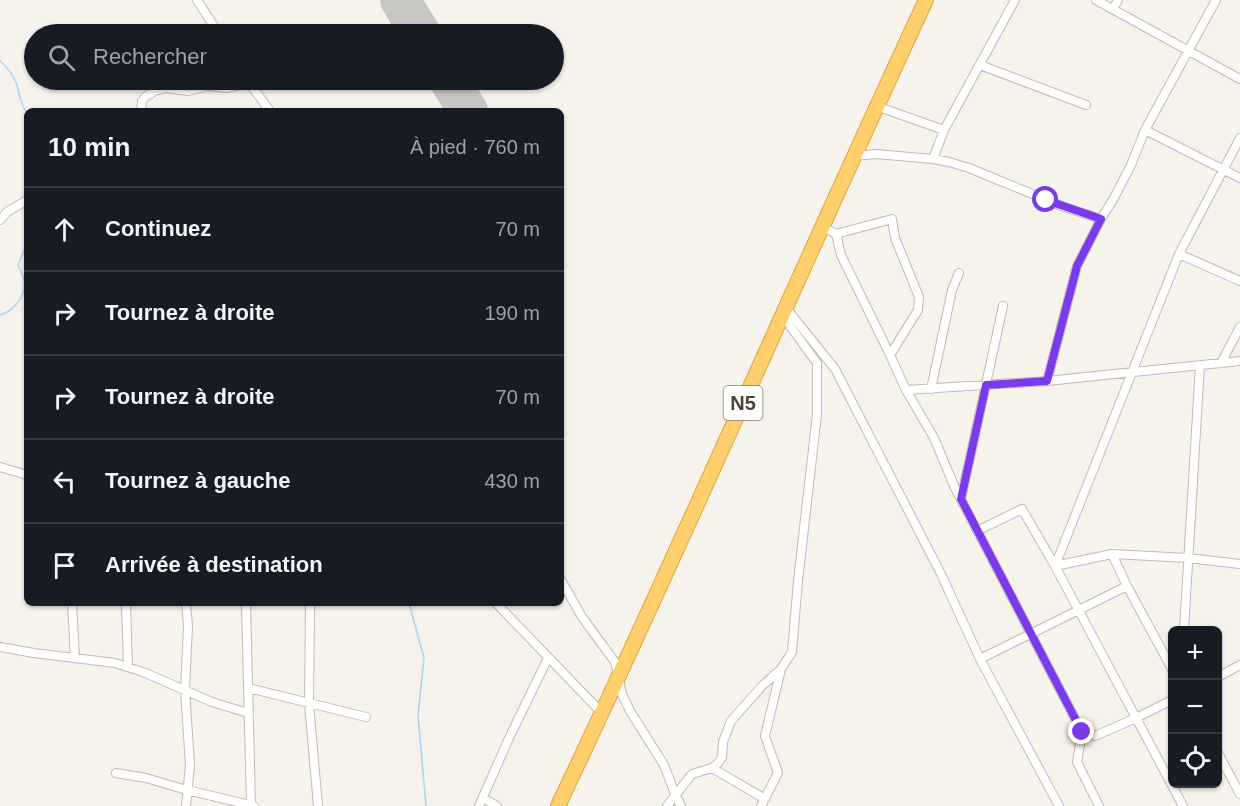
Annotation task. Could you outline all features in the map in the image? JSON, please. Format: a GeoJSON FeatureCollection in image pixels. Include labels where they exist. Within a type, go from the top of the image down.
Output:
{"type":"FeatureCollection","features":[{"type":"Feature","properties":{"kind":"highway","name":"N5"},"geometry":{"type":"LineString","coordinates":[[558,806],[618,681],[876,106],[926,0]]}},
{"type":"Feature","properties":{"kind":"street"},"geometry":{"type":"LineString","coordinates":[[197,0],[213,24]]}},
{"type":"Feature","properties":{"kind":"street"},"geometry":{"type":"LineString","coordinates":[[933,159],[944,130],[1015,0]]}},
{"type":"Feature","properties":{"kind":"street"},"geometry":{"type":"LineString","coordinates":[[1096,0],[1240,79]]}},
{"type":"Feature","properties":{"kind":"street"},"geometry":{"type":"LineString","coordinates":[[1113,9],[1118,0]]}},
{"type":"Feature","properties":{"kind":"street"},"geometry":{"type":"LineString","coordinates":[[1047,381],[1077,266],[1131,165],[1144,130],[1216,0]]}},
{"type":"Feature","properties":{"kind":"street"},"geometry":{"type":"LineString","coordinates":[[980,65],[1086,105]]}},
{"type":"Feature","properties":{"kind":"street"},"geometry":{"type":"LineString","coordinates":[[141,108],[145,97],[159,90]]}},
{"type":"Feature","properties":{"kind":"street"},"geometry":{"type":"LineString","coordinates":[[255,90],[268,108]]}},
{"type":"Feature","properties":{"kind":"street"},"geometry":{"type":"LineString","coordinates":[[876,106],[944,130]]}},
{"type":"Feature","properties":{"kind":"street"},"geometry":{"type":"LineString","coordinates":[[1144,130],[1240,178]]}},
{"type":"Feature","properties":{"kind":"street"},"geometry":{"type":"LineString","coordinates":[[1055,566],[1179,254],[1240,138]]}},
{"type":"Feature","properties":{"kind":"street"},"geometry":{"type":"LineString","coordinates":[[854,156],[876,154],[933,159],[969,168],[1023,189],[1043,200],[1101,219]]}},
{"type":"Feature","properties":{"kind":"street"},"geometry":{"type":"LineString","coordinates":[[0,220],[7,212],[24,202]]}},
{"type":"Feature","properties":{"kind":"street"},"geometry":{"type":"LineString","coordinates":[[822,226],[836,234],[892,219],[895,238],[919,297],[918,310],[891,355]]}},
{"type":"Feature","properties":{"kind":"street"},"geometry":{"type":"LineString","coordinates":[[836,234],[841,255],[906,390],[934,438],[977,531],[1082,732],[1077,762],[1099,806]]}},
{"type":"Feature","properties":{"kind":"street"},"geometry":{"type":"LineString","coordinates":[[1179,254],[1240,281]]}},
{"type":"Feature","properties":{"kind":"street"},"geometry":{"type":"LineString","coordinates":[[931,389],[952,290],[959,273]]}},
{"type":"Feature","properties":{"kind":"street"},"geometry":{"type":"LineString","coordinates":[[961,499],[1003,306]]}},
{"type":"Feature","properties":{"kind":"street"},"geometry":{"type":"LineString","coordinates":[[784,311],[835,369],[941,574],[980,659],[1059,806]]}},
{"type":"Feature","properties":{"kind":"street"},"geometry":{"type":"LineString","coordinates":[[667,806],[692,774],[712,768],[718,763],[722,757],[723,742],[732,721],[762,686],[781,669],[792,652],[817,414],[818,363],[784,311]]}},
{"type":"Feature","properties":{"kind":"street"},"geometry":{"type":"LineString","coordinates":[[1221,363],[1240,327]]}},
{"type":"Feature","properties":{"kind":"street"},"geometry":{"type":"LineString","coordinates":[[906,390],[1047,381],[1240,361]]}},
{"type":"Feature","properties":{"kind":"street"},"geometry":{"type":"LineString","coordinates":[[1184,626],[1200,365]]}},
{"type":"Feature","properties":{"kind":"street"},"geometry":{"type":"LineString","coordinates":[[0,467],[24,474]]}},
{"type":"Feature","properties":{"kind":"street"},"geometry":{"type":"LineString","coordinates":[[977,531],[1022,509],[1079,610],[1183,806]]}},
{"type":"Feature","properties":{"kind":"street"},"geometry":{"type":"LineString","coordinates":[[1055,566],[1112,555],[1188,558],[1240,564]]}},
{"type":"Feature","properties":{"kind":"street"},"geometry":{"type":"LineString","coordinates":[[1112,555],[1168,660]]}},
{"type":"Feature","properties":{"kind":"street"},"geometry":{"type":"LineString","coordinates":[[564,585],[582,617],[615,662],[622,694],[664,765],[681,806]]}},
{"type":"Feature","properties":{"kind":"street"},"geometry":{"type":"LineString","coordinates":[[980,659],[1127,585]]}},
{"type":"Feature","properties":{"kind":"street"},"geometry":{"type":"LineString","coordinates":[[72,606],[75,658]]}},
{"type":"Feature","properties":{"kind":"street"},"geometry":{"type":"LineString","coordinates":[[126,606],[128,667]]}},
{"type":"Feature","properties":{"kind":"street"},"geometry":{"type":"LineString","coordinates":[[186,606],[188,626],[185,690],[190,765],[186,806]]}},
{"type":"Feature","properties":{"kind":"street"},"geometry":{"type":"LineString","coordinates":[[116,773],[146,778],[252,806],[246,606]]}},
{"type":"Feature","properties":{"kind":"street"},"geometry":{"type":"LineString","coordinates":[[310,606],[309,704],[318,806]]}},
{"type":"Feature","properties":{"kind":"street"},"geometry":{"type":"LineString","coordinates":[[499,606],[602,714]]}},
{"type":"Feature","properties":{"kind":"street"},"geometry":{"type":"LineString","coordinates":[[0,647],[115,663],[212,702],[248,713]]}},
{"type":"Feature","properties":{"kind":"street"},"geometry":{"type":"LineString","coordinates":[[497,806],[481,802],[548,658]]}},
{"type":"Feature","properties":{"kind":"street"},"geometry":{"type":"LineString","coordinates":[[1222,675],[1240,665]]}},
{"type":"Feature","properties":{"kind":"street"},"geometry":{"type":"LineString","coordinates":[[712,768],[763,802],[778,773],[765,736],[781,669]]}},
{"type":"Feature","properties":{"kind":"street"},"geometry":{"type":"LineString","coordinates":[[248,688],[366,717]]}},
{"type":"Feature","properties":{"kind":"street"},"geometry":{"type":"LineString","coordinates":[[1082,732],[1095,735],[1168,702]]}},
{"type":"Feature","properties":{"kind":"street"},"geometry":{"type":"LineString","coordinates":[[1222,760],[1240,794]]}},
{"type":"Feature","properties":{"kind":"waterway"},"geometry":{"type":"LineString","coordinates":[[0,61],[14,78],[24,108]]}},
{"type":"Feature","properties":{"kind":"waterway"},"geometry":{"type":"LineString","coordinates":[[24,251],[18,265],[24,280]]}},
{"type":"Feature","properties":{"kind":"waterway"},"geometry":{"type":"LineString","coordinates":[[24,280],[24,286]]}},
{"type":"Feature","properties":{"kind":"waterway"},"geometry":{"type":"LineString","coordinates":[[0,315],[15,306],[24,286]]}},
{"type":"Feature","properties":{"kind":"waterway"},"geometry":{"type":"LineString","coordinates":[[410,606],[424,658],[418,715],[426,806]]}},
{"type":"Feature","properties":{"kind":"runway"},"geometry":{"type":"LineString","coordinates":[[400,0],[415,24]]}},
{"type":"Feature","properties":{"kind":"runway"},"geometry":{"type":"LineString","coordinates":[[455,90],[466,108]]}},
{"type":"Feature","properties":{"kind":"route"},"geometry":{"type":"LineString","coordinates":[[1046,200],[1101,219],[1077,266],[1047,381],[986,385],[961,499],[1082,732]]}}]}
